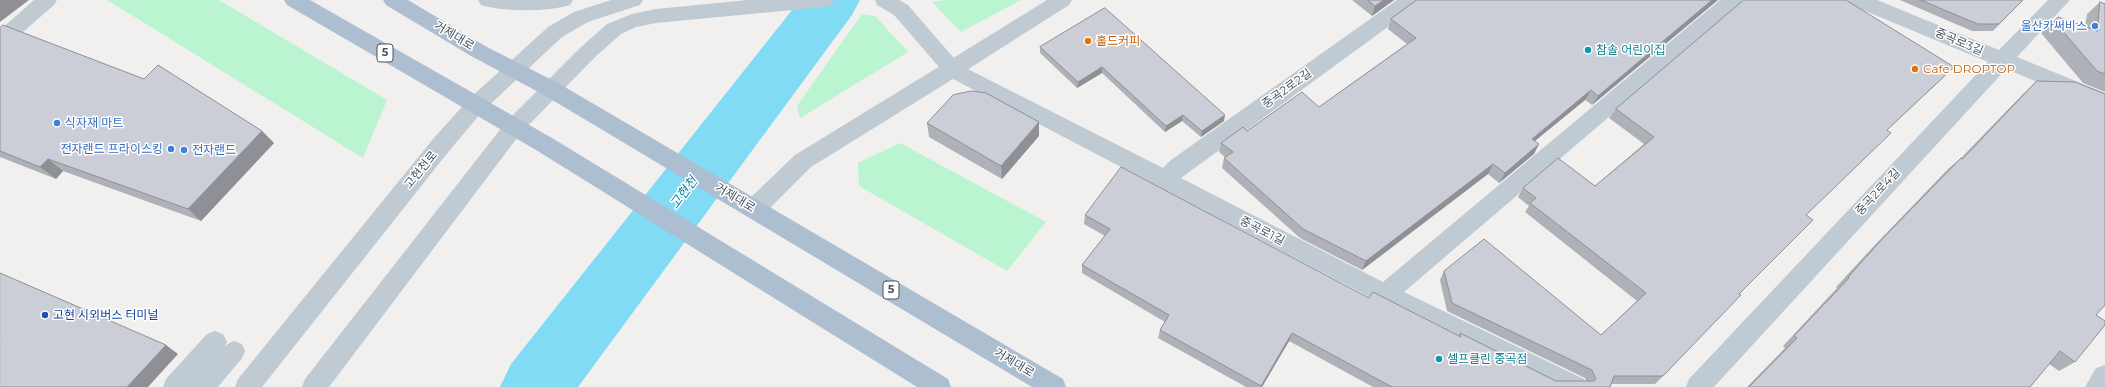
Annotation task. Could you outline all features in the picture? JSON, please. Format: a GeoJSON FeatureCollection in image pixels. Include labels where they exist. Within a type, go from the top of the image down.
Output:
{"type":"FeatureCollection","features":[{"type":"Feature","properties":{"kind":"main road","name":"5"},"geometry":{"type":"LineString","coordinates":[[294,0],[513,128],[544,144],[939,387]]}},
{"type":"Feature","properties":{"kind":"main road","name":"거제대로"},"geometry":{"type":"LineString","coordinates":[[393,0],[478,51],[551,89],[1054,387]]}},
{"type":"Feature","properties":{"kind":"street"},"geometry":{"type":"LineString","coordinates":[[0,41],[47,0]]}},
{"type":"Feature","properties":{"kind":"street"},"geometry":{"type":"LineString","coordinates":[[488,0],[528,2],[563,0]]}},
{"type":"Feature","properties":{"kind":"street","name":"고현천로"},"geometry":{"type":"LineString","coordinates":[[247,387],[441,145],[476,106],[555,32],[581,16],[633,0]]}},
{"type":"Feature","properties":{"kind":"street"},"geometry":{"type":"LineString","coordinates":[[314,387],[513,128],[588,52],[614,29],[632,21],[656,16],[824,0]]}},
{"type":"Feature","properties":{"kind":"street"},"geometry":{"type":"LineString","coordinates":[[754,209],[803,161],[1062,0]]}},
{"type":"Feature","properties":{"kind":"street","name":"중곡2로2길"},"geometry":{"type":"LineString","coordinates":[[1166,181],[1179,166],[1411,0]]}},
{"type":"Feature","properties":{"kind":"street"},"geometry":{"type":"LineString","coordinates":[[1385,294],[1733,0]]}},
{"type":"Feature","properties":{"kind":"street","name":"중곡로3길"},"geometry":{"type":"LineString","coordinates":[[1858,0],[2105,102]]}},
{"type":"Feature","properties":{"kind":"street","name":"중곡2로4길"},"geometry":{"type":"LineString","coordinates":[[1698,387],[2002,60],[2060,0]]}},
{"type":"Feature","properties":{"kind":"street","name":"중곡로1길"},"geometry":{"type":"LineString","coordinates":[[952,69],[1385,294],[1575,387]]}},
{"type":"Feature","properties":{"kind":"street"},"geometry":{"type":"LineString","coordinates":[[175,387],[224,346]]}},
{"type":"Feature","properties":{"kind":"street"},"geometry":{"type":"LineString","coordinates":[[2097,387],[2105,376]]}},
{"type":"Feature","properties":{"kind":"lane"},"geometry":{"type":"LineString","coordinates":[[884,0],[901,10],[952,69]]}},
{"type":"Feature","properties":{"kind":"lane"},"geometry":{"type":"LineString","coordinates":[[203,387],[224,346]]}},
{"type":"Feature","properties":{"kind":"green space"},"geometry":{"type":"Polygon","coordinates":[[[107,0],[219,0],[387,100],[363,158],[107,0]]]}},
{"type":"Feature","properties":{"kind":"green space"},"geometry":{"type":"Polygon","coordinates":[[[944,0],[1021,0],[961,32],[932,2],[944,0]]]}},
{"type":"Feature","properties":{"kind":"green space"},"geometry":{"type":"Polygon","coordinates":[[[862,14],[875,16],[908,52],[800,118],[797,106],[862,14]]]}},
{"type":"Feature","properties":{"kind":"green space"},"geometry":{"type":"Polygon","coordinates":[[[900,143],[1046,222],[1007,271],[859,186],[858,163],[900,143]]]}},
{"type":"Feature","properties":{"kind":"building"},"geometry":{"type":"Polygon","coordinates":[[[1368,0],[1384,0],[1375,6],[1368,0]]]}},
{"type":"Feature","properties":{"kind":"building"},"geometry":{"type":"Polygon","coordinates":[[[1417,0],[1712,0],[1598,96],[1591,90],[1532,139],[1539,144],[1505,173],[1493,164],[1366,261],[1303,229],[1224,158],[1233,152],[1221,143],[1243,127],[1247,131],[1302,92],[1319,107],[1416,38],[1391,19],[1417,0]]]}},
{"type":"Feature","properties":{"kind":"building"},"geometry":{"type":"Polygon","coordinates":[[[1744,0],[1846,0],[1954,67],[1887,130],[1891,133],[1806,215],[1813,220],[1739,294],[1741,295],[1663,376],[1614,376],[1610,387],[1392,387],[1292,333],[1261,386],[1160,330],[1169,315],[1082,265],[1110,229],[1085,215],[1121,167],[1369,298],[1373,292],[1461,337],[1460,333],[1556,381],[1594,381],[1596,379],[1592,370],[1452,303],[1444,271],[1484,239],[1601,335],[1646,293],[1530,203],[1536,198],[1523,188],[1558,158],[1595,186],[1654,137],[1616,109],[1744,0]]]}},
{"type":"Feature","properties":{"kind":"building"},"geometry":{"type":"Polygon","coordinates":[[[1921,0],[2023,0],[1999,24],[1978,24],[1921,0]]]}},
{"type":"Feature","properties":{"kind":"building"},"geometry":{"type":"Polygon","coordinates":[[[2100,2],[2105,4],[2105,74],[2097,71],[2054,21],[2058,17],[2097,31],[2100,2]]]}},
{"type":"Feature","properties":{"kind":"building"},"geometry":{"type":"Polygon","coordinates":[[[1105,8],[1225,115],[1202,131],[1183,115],[1166,126],[1102,67],[1078,82],[1040,47],[1105,8]]]}},
{"type":"Feature","properties":{"kind":"building"},"geometry":{"type":"Polygon","coordinates":[[[3,25],[144,79],[158,65],[262,131],[188,209],[48,159],[40,167],[0,151],[0,28],[3,25]]]}},
{"type":"Feature","properties":{"kind":"building"},"geometry":{"type":"Polygon","coordinates":[[[2037,81],[2075,82],[2105,94],[2105,305],[2096,315],[2105,321],[2105,325],[2075,362],[2060,351],[2030,387],[1749,387],[1797,338],[1794,336],[1849,278],[1848,277],[1885,236],[2037,81]]]}},
{"type":"Feature","properties":{"kind":"building"},"geometry":{"type":"Polygon","coordinates":[[[972,91],[986,93],[1039,122],[1001,166],[927,123],[953,95],[972,91]]]}},
{"type":"Feature","properties":{"kind":"building","name":"고현 시외버스 터미널"},"geometry":{"type":"Polygon","coordinates":[[[0,273],[166,345],[127,387],[0,387],[0,273]]]}},
{"type":"Feature","properties":{"kind":"waterway","name":"고현천"},"geometry":{"type":"LineString","coordinates":[[536,387],[832,0]]}},
{"type":"Feature","properties":{"kind":"place","name":"울산카써비스"},"geometry":{"type":"Point","coordinates":[2095,26]}},
{"type":"Feature","properties":{"kind":"place","name":"홀드커피"},"geometry":{"type":"Point","coordinates":[1088,41]}},
{"type":"Feature","properties":{"kind":"place","name":"참솔 어린이집"},"geometry":{"type":"Point","coordinates":[1588,50]}},
{"type":"Feature","properties":{"kind":"place","name":"Cafe DROPTOP"},"geometry":{"type":"Point","coordinates":[1915,69]}},
{"type":"Feature","properties":{"kind":"place","name":"식자재 마트"},"geometry":{"type":"Point","coordinates":[57,123]}},
{"type":"Feature","properties":{"kind":"place","name":"전자랜드 프라이스킹"},"geometry":{"type":"Point","coordinates":[171,149]}},
{"type":"Feature","properties":{"kind":"place","name":"전자랜드"},"geometry":{"type":"Point","coordinates":[184,150]}},
{"type":"Feature","properties":{"kind":"place","name":"고현 시외버스 터미널"},"geometry":{"type":"Point","coordinates":[45,315]}},
{"type":"Feature","properties":{"kind":"place","name":"셀프클린 중곡점"},"geometry":{"type":"Point","coordinates":[1439,359]}}]}
